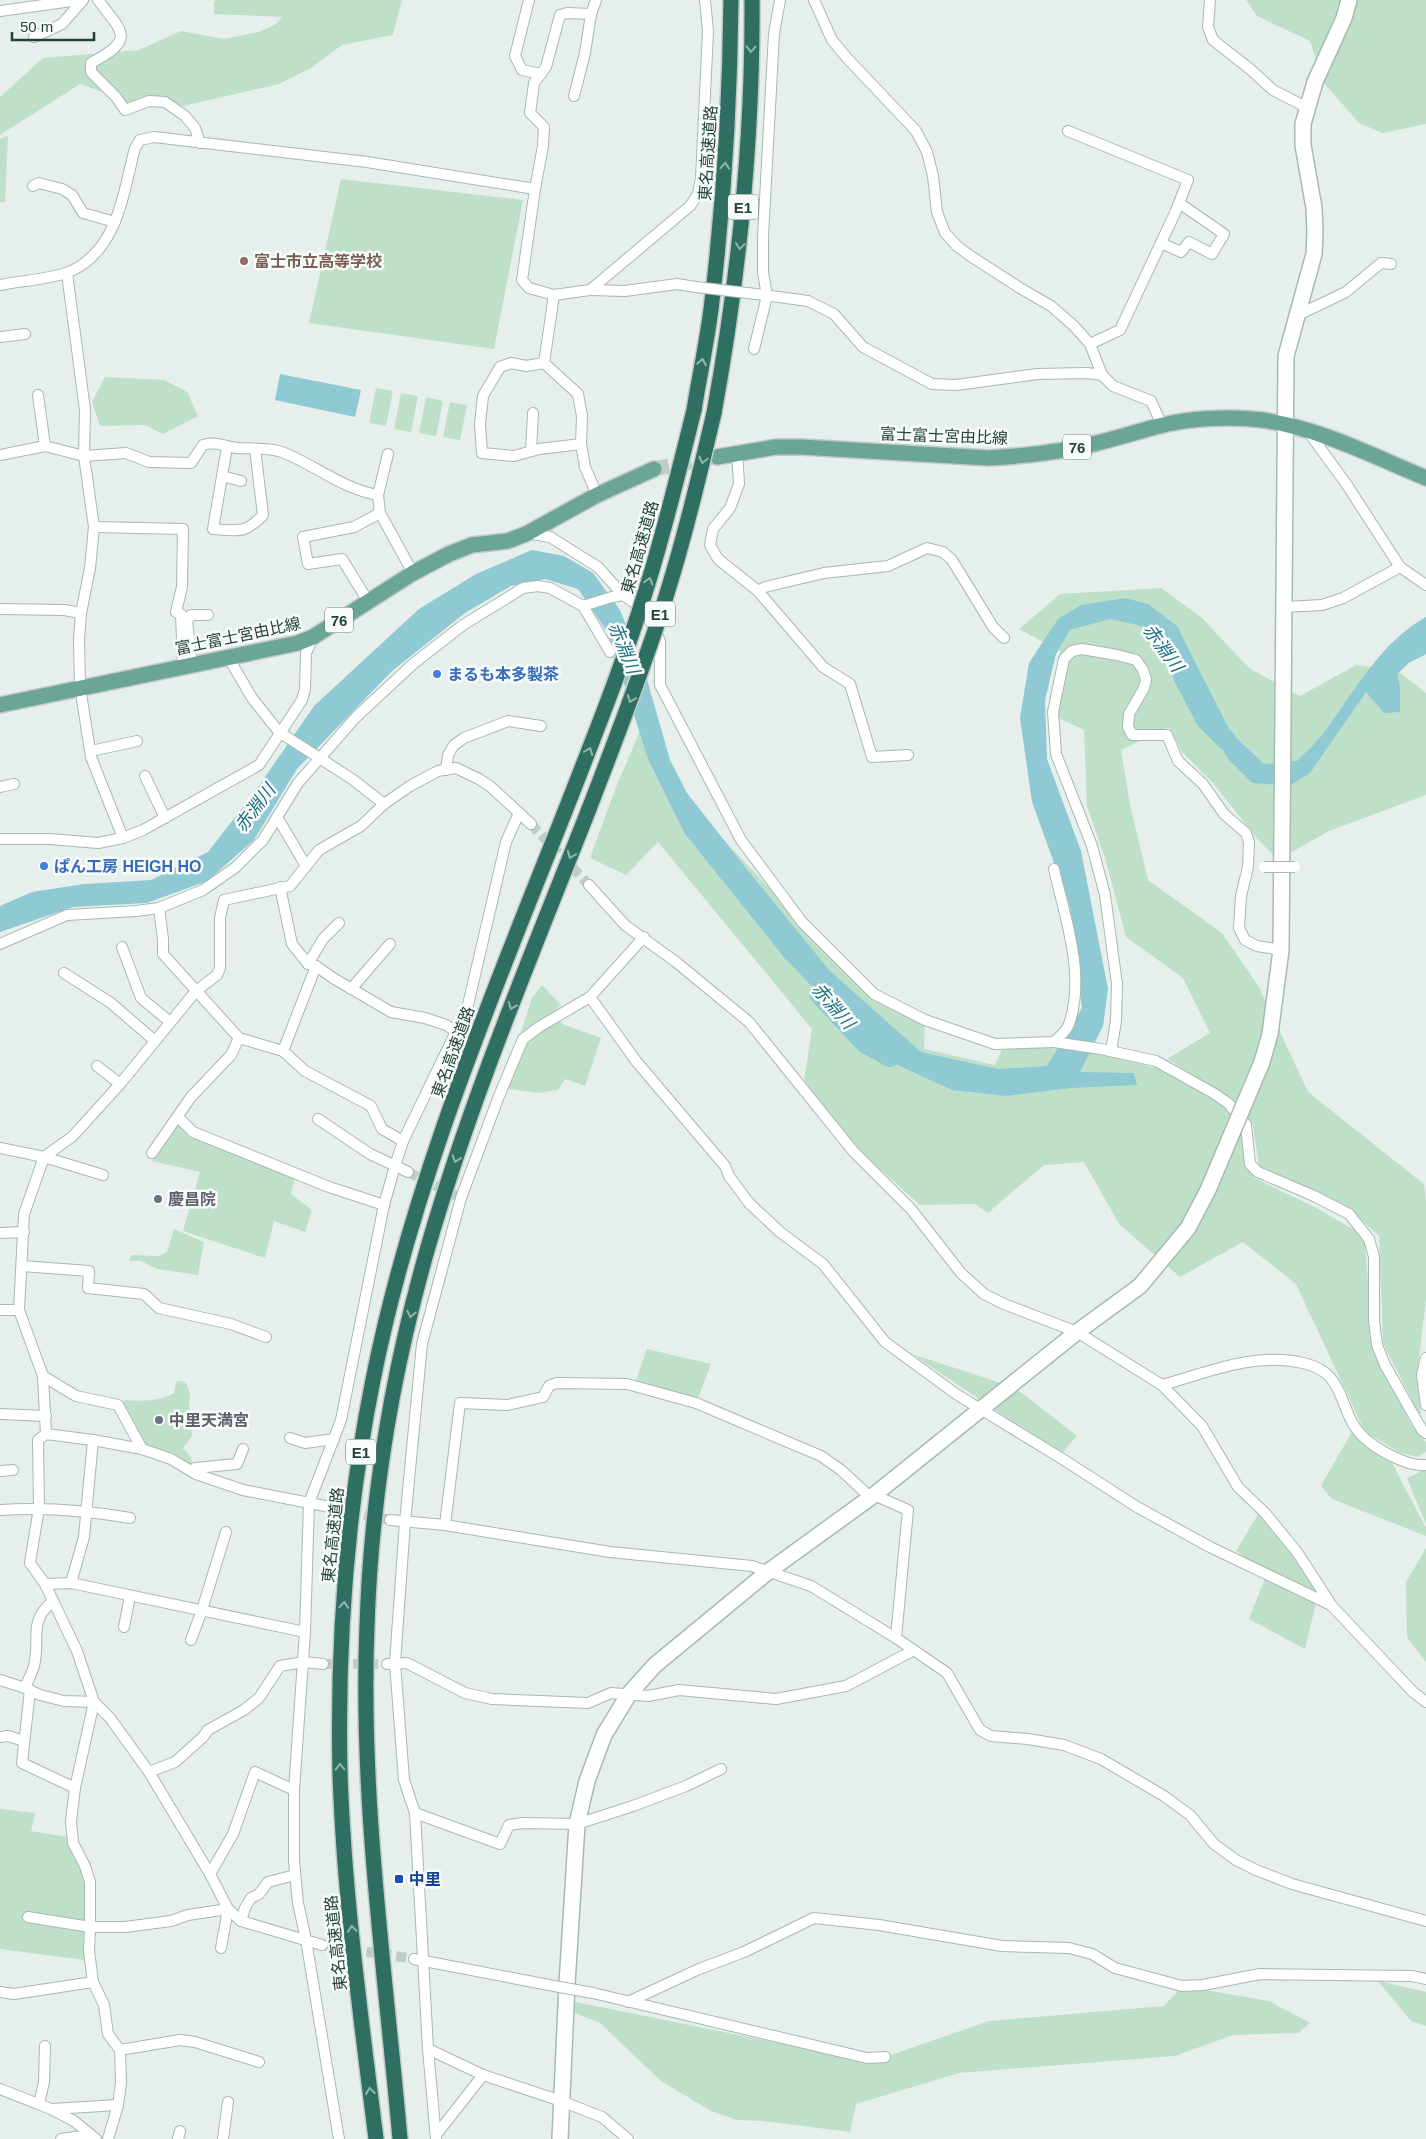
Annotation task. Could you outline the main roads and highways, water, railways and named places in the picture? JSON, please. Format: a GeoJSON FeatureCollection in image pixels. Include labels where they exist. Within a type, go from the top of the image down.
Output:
{"type":"FeatureCollection","features":[{"type":"Feature","properties":{"kind":"highway","name":"東名高速道路"},"geometry":{"type":"LineString","coordinates":[[376,2139],[350,1918],[340,1774],[342,1630],[353,1507],[365,1421],[402,1261],[421,1194],[474,1042],[615,683],[645,594],[670,510],[694,410],[712,303],[728,123],[731,0]]}},
{"type":"Feature","properties":{"kind":"highway","name":"E1"},"geometry":{"type":"LineString","coordinates":[[400,2139],[376,1884],[367,1746],[367,1625],[375,1518],[384,1446],[410,1314],[442,1200],[482,1083],[634,692],[664,604],[691,513],[714,413],[730,322],[741,236],[747,157],[752,0]]}},
{"type":"Feature","properties":{"kind":"main road","name":"富士富士宮由比線"},"geometry":{"type":"LineString","coordinates":[[717,457],[737,452],[776,447],[988,458],[1015,456],[1045,453],[1100,442],[1162,425],[1234,418],[1286,424],[1307,429],[1426,478]]}},
{"type":"Feature","properties":{"kind":"main road","name":"富士富士宮由比線"},"geometry":{"type":"LineString","coordinates":[[0,705],[188,664],[298,643],[313,637],[413,573],[449,554],[472,545],[508,541],[528,533],[597,495],[654,469]]}},
{"type":"Feature","properties":{"kind":"water"},"geometry":{"type":"Polygon","coordinates":[[[280,374],[361,390],[355,417],[275,400],[280,374]]]}},
{"type":"Feature","properties":{"kind":"water"},"geometry":{"type":"Polygon","coordinates":[[[532,550],[564,556],[593,573],[620,610],[646,676],[670,760],[687,793],[830,971],[921,1052],[998,1069],[1047,1066],[1082,1008],[1070,907],[1032,802],[1020,718],[1029,663],[1058,619],[1081,605],[1125,598],[1148,604],[1177,626],[1231,733],[1264,764],[1297,761],[1323,734],[1370,668],[1383,653],[1396,639],[1426,617],[1426,640],[1421,640],[1394,656],[1400,688],[1400,712],[1384,713],[1366,692],[1310,773],[1289,786],[1252,783],[1228,759],[1168,650],[1146,627],[1110,619],[1070,630],[1056,654],[1045,700],[1047,759],[1081,851],[1108,989],[1103,1026],[1080,1072],[1134,1073],[1137,1085],[1071,1088],[1006,1096],[952,1090],[878,1056],[783,956],[685,834],[648,759],[608,633],[578,589],[545,579],[511,586],[465,613],[392,671],[297,769],[254,840],[207,881],[147,903],[73,907],[0,932],[0,906],[32,892],[84,884],[151,880],[208,852],[254,793],[314,706],[419,609],[476,574],[532,550]]]}},
{"type":"Feature","properties":{"kind":"waterway","name":"赤淵川"},"geometry":{"type":"LineString","coordinates":[[1376,680],[1404,654],[1426,643]]}},
{"type":"Feature","properties":{"kind":"waterway","name":"赤淵川"},"geometry":{"type":"LineString","coordinates":[[1183,676],[1206,720],[1226,740]]}},
{"type":"Feature","properties":{"kind":"waterway","name":"赤淵川"},"geometry":{"type":"LineString","coordinates":[[819,994],[865,1043],[890,1057]]}},
{"type":"Feature","properties":{"kind":"tunnel"},"geometry":{"type":"LineString","coordinates":[[654,469],[714,457]]}},
{"type":"Feature","properties":{"kind":"tunnel"},"geometry":{"type":"LineString","coordinates":[[531,824],[589,885]]}},
{"type":"Feature","properties":{"kind":"tunnel"},"geometry":{"type":"LineString","coordinates":[[408,1172],[461,1198]]}},
{"type":"Feature","properties":{"kind":"tunnel"},"geometry":{"type":"LineString","coordinates":[[335,1508],[390,1520]]}},
{"type":"Feature","properties":{"kind":"tunnel"},"geometry":{"type":"LineString","coordinates":[[323,1664],[387,1664]]}},
{"type":"Feature","properties":{"kind":"tunnel"},"geometry":{"type":"LineString","coordinates":[[322,1945],[414,1959]]}},
{"type":"Feature","properties":{"kind":"place","name":"富士市立高等学校"},"geometry":{"type":"Point","coordinates":[244,261]}},
{"type":"Feature","properties":{"kind":"place","name":"まるも本多製茶"},"geometry":{"type":"Point","coordinates":[437,674]}},
{"type":"Feature","properties":{"kind":"place","name":"ぱん工房 HEIGH HO"},"geometry":{"type":"Point","coordinates":[44,866]}},
{"type":"Feature","properties":{"kind":"place","name":"慶昌院"},"geometry":{"type":"Point","coordinates":[158,1199]}},
{"type":"Feature","properties":{"kind":"place","name":"中里天満宮"},"geometry":{"type":"Point","coordinates":[159,1420]}},
{"type":"Feature","properties":{"kind":"place","name":"中里"},"geometry":{"type":"Point","coordinates":[399,1879]}}]}
